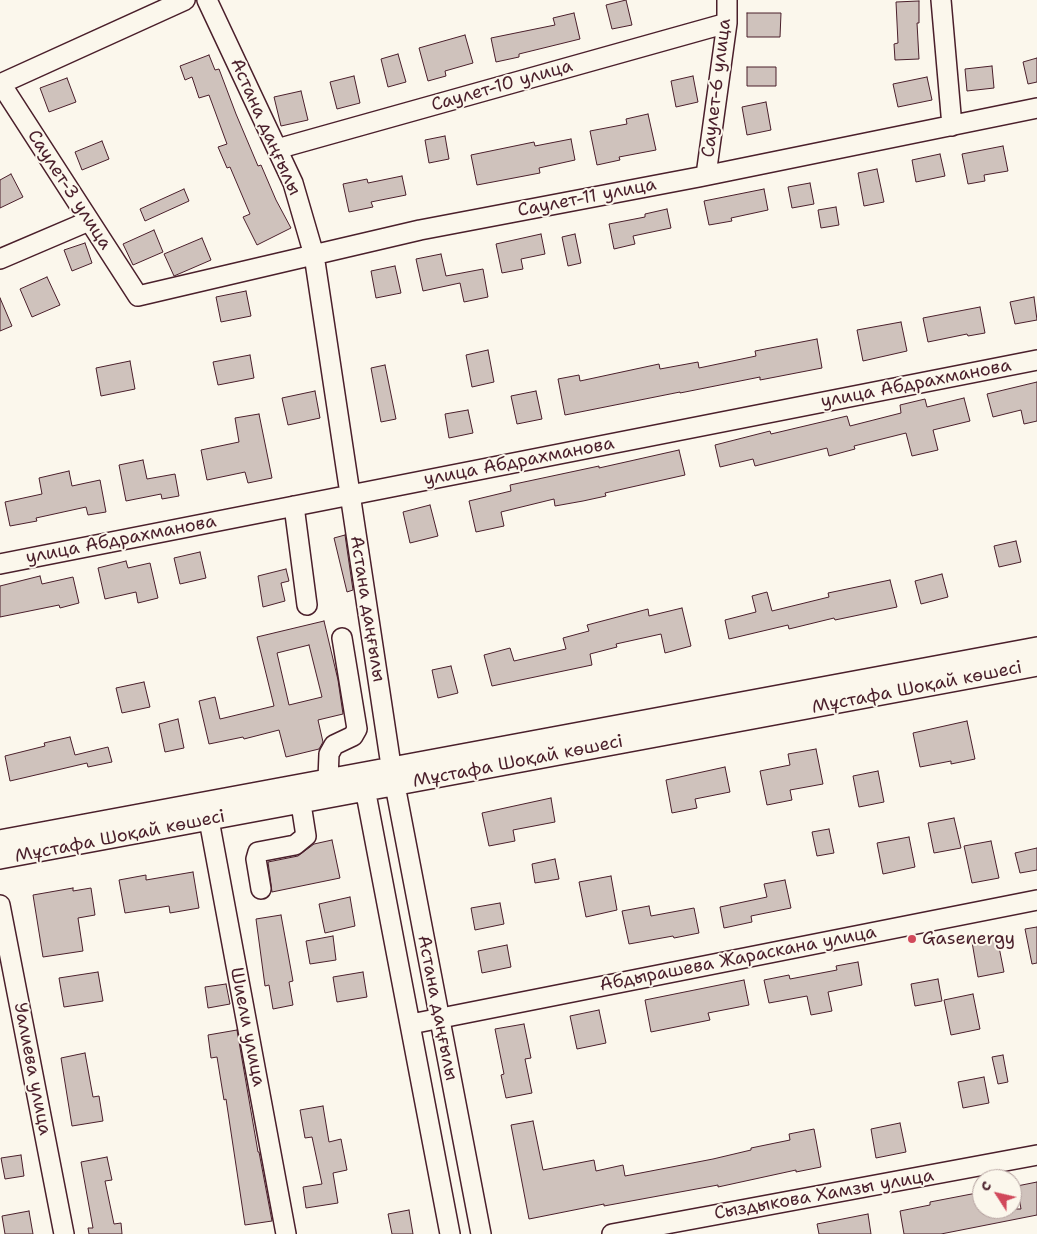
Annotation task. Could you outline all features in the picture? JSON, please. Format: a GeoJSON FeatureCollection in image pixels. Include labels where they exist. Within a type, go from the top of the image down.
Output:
{"type":"FeatureCollection","features":[{"type":"Feature","properties":{"kind":"street"},"geometry":{"type":"LineString","coordinates":[[0,84],[185,0]]}},
{"type":"Feature","properties":{"kind":"street","name":"Астана даңғылы"},"geometry":{"type":"LineString","coordinates":[[207,0],[293,183],[314,255],[391,767],[480,1234]]}},
{"type":"Feature","properties":{"kind":"street","name":"Саулет-6 улица"},"geometry":{"type":"LineString","coordinates":[[706,175],[727,23],[727,0]]}},
{"type":"Feature","properties":{"kind":"street"},"geometry":{"type":"LineString","coordinates":[[941,0],[952,126]]}},
{"type":"Feature","properties":{"kind":"street","name":"Саулет-10 улица"},"geometry":{"type":"LineString","coordinates":[[277,149],[727,23]]}},
{"type":"Feature","properties":{"kind":"street","name":"Саулет-3 улица"},"geometry":{"type":"LineString","coordinates":[[0,84],[138,296]]}},
{"type":"Feature","properties":{"kind":"street","name":"Саулет-11 улица"},"geometry":{"type":"LineString","coordinates":[[138,296],[420,230],[706,175],[1037,108]]}},
{"type":"Feature","properties":{"kind":"street"},"geometry":{"type":"LineString","coordinates":[[0,259],[89,221]]}},
{"type":"Feature","properties":{"kind":"street","name":"улица Абдрахманова"},"geometry":{"type":"LineString","coordinates":[[0,564],[1037,360]]}},
{"type":"Feature","properties":{"kind":"street"},"geometry":{"type":"LineString","coordinates":[[294,506],[307,605]]}},
{"type":"Feature","properties":{"kind":"street"},"geometry":{"type":"LineString","coordinates":[[328,778],[329,754],[334,745],[353,736],[357,728],[342,638]]}},
{"type":"Feature","properties":{"kind":"street","name":"Мұстафа Шоқай көшесі"},"geometry":{"type":"LineString","coordinates":[[0,840],[1037,647]]}},
{"type":"Feature","properties":{"kind":"street","name":"Мұстафа Шоқай көшесі"},"geometry":{"type":"LineString","coordinates":[[0,859],[1037,666]]}},
{"type":"Feature","properties":{"kind":"street","name":"Астана даңғылы"},"geometry":{"type":"LineString","coordinates":[[362,772],[450,1234]]}},
{"type":"Feature","properties":{"kind":"street"},"geometry":{"type":"LineString","coordinates":[[261,889],[256,859],[258,852],[295,844],[306,836],[301,804]]}},
{"type":"Feature","properties":{"kind":"street","name":"Шиели улица"},"geometry":{"type":"LineString","coordinates":[[209,820],[286,1234]]}},
{"type":"Feature","properties":{"kind":"street","name":"Абдырашева Жараскана улица"},"geometry":{"type":"LineString","coordinates":[[411,1024],[1037,900]]}},
{"type":"Feature","properties":{"kind":"street","name":"Уалиева улица"},"geometry":{"type":"LineString","coordinates":[[0,905],[64,1234]]}},
{"type":"Feature","properties":{"kind":"street","name":"Сыздыкова Хамзы улица"},"geometry":{"type":"LineString","coordinates":[[612,1234],[1037,1155]]}},
{"type":"Feature","properties":{"kind":"building"},"geometry":{"type":"Polygon","coordinates":[[[626,0],[632,25],[612,29],[606,5],[626,0]]]}},
{"type":"Feature","properties":{"kind":"building"},"geometry":{"type":"Polygon","coordinates":[[[919,1],[919,23],[917,23],[919,59],[895,60],[894,44],[898,43],[896,2],[919,1]]]}},
{"type":"Feature","properties":{"kind":"building"},"geometry":{"type":"Polygon","coordinates":[[[574,13],[580,39],[519,54],[519,57],[496,62],[491,38],[555,25],[553,18],[574,13]]]}},
{"type":"Feature","properties":{"kind":"building"},"geometry":{"type":"Polygon","coordinates":[[[747,13],[781,13],[780,37],[747,37],[747,13]]]}},
{"type":"Feature","properties":{"kind":"building"},"geometry":{"type":"Polygon","coordinates":[[[465,35],[473,63],[445,71],[446,76],[428,81],[419,48],[465,35]]]}},
{"type":"Feature","properties":{"kind":"building"},"geometry":{"type":"Polygon","coordinates":[[[398,54],[406,82],[388,87],[381,59],[398,54]]]}},
{"type":"Feature","properties":{"kind":"building"},"geometry":{"type":"Polygon","coordinates":[[[209,55],[215,70],[219,69],[258,166],[261,165],[276,200],[291,228],[257,245],[243,217],[250,214],[230,167],[227,168],[218,147],[227,144],[209,95],[199,98],[192,77],[185,80],[180,66],[209,55]]]}},
{"type":"Feature","properties":{"kind":"building"},"geometry":{"type":"Polygon","coordinates":[[[1037,58],[1037,82],[1028,84],[1023,62],[1037,58]]]}},
{"type":"Feature","properties":{"kind":"building"},"geometry":{"type":"Polygon","coordinates":[[[992,66],[994,88],[967,91],[965,69],[992,66]]]}},
{"type":"Feature","properties":{"kind":"building"},"geometry":{"type":"Polygon","coordinates":[[[747,67],[776,67],[776,86],[747,86],[747,67]]]}},
{"type":"Feature","properties":{"kind":"building"},"geometry":{"type":"Polygon","coordinates":[[[354,76],[360,103],[337,109],[330,82],[354,76]]]}},
{"type":"Feature","properties":{"kind":"building"},"geometry":{"type":"Polygon","coordinates":[[[693,76],[698,102],[676,107],[671,81],[693,76]]]}},
{"type":"Feature","properties":{"kind":"building"},"geometry":{"type":"Polygon","coordinates":[[[927,77],[932,100],[898,107],[893,84],[927,77]]]}},
{"type":"Feature","properties":{"kind":"building"},"geometry":{"type":"Polygon","coordinates":[[[67,78],[76,102],[49,112],[40,88],[67,78]]]}},
{"type":"Feature","properties":{"kind":"building"},"geometry":{"type":"Polygon","coordinates":[[[301,91],[308,120],[281,126],[274,97],[301,91]]]}},
{"type":"Feature","properties":{"kind":"building"},"geometry":{"type":"Polygon","coordinates":[[[766,102],[771,130],[747,135],[742,107],[766,102]]]}},
{"type":"Feature","properties":{"kind":"building"},"geometry":{"type":"Polygon","coordinates":[[[648,114],[656,150],[619,157],[620,160],[597,165],[590,131],[627,124],[626,119],[648,114]]]}},
{"type":"Feature","properties":{"kind":"building"},"geometry":{"type":"Polygon","coordinates":[[[445,136],[449,159],[429,163],[425,140],[445,136]]]}},
{"type":"Feature","properties":{"kind":"building"},"geometry":{"type":"Polygon","coordinates":[[[571,139],[575,160],[539,168],[540,173],[477,185],[471,155],[534,142],[535,146],[571,139]]]}},
{"type":"Feature","properties":{"kind":"building"},"geometry":{"type":"Polygon","coordinates":[[[102,141],[109,159],[82,170],[75,152],[102,141]]]}},
{"type":"Feature","properties":{"kind":"building"},"geometry":{"type":"Polygon","coordinates":[[[1003,146],[1008,171],[984,175],[985,181],[968,184],[962,154],[1003,146]]]}},
{"type":"Feature","properties":{"kind":"building"},"geometry":{"type":"Polygon","coordinates":[[[940,154],[945,176],[916,182],[912,160],[940,154]]]}},
{"type":"Feature","properties":{"kind":"building"},"geometry":{"type":"Polygon","coordinates":[[[877,169],[884,202],[864,206],[858,173],[877,169]]]}},
{"type":"Feature","properties":{"kind":"building"},"geometry":{"type":"Polygon","coordinates":[[[11,174],[23,197],[0,208],[0,180],[11,174]]]}},
{"type":"Feature","properties":{"kind":"building"},"geometry":{"type":"Polygon","coordinates":[[[402,176],[406,195],[371,202],[373,207],[349,212],[343,184],[367,179],[368,183],[402,176]]]}},
{"type":"Feature","properties":{"kind":"building"},"geometry":{"type":"Polygon","coordinates":[[[810,183],[814,204],[792,208],[788,187],[810,183]]]}},
{"type":"Feature","properties":{"kind":"building"},"geometry":{"type":"Polygon","coordinates":[[[184,189],[189,201],[145,221],[140,209],[184,189]]]}},
{"type":"Feature","properties":{"kind":"building"},"geometry":{"type":"Polygon","coordinates":[[[764,189],[768,210],[731,218],[732,221],[709,225],[704,201],[764,189]]]}},
{"type":"Feature","properties":{"kind":"building"},"geometry":{"type":"Polygon","coordinates":[[[836,207],[839,225],[821,228],[818,210],[836,207]]]}},
{"type":"Feature","properties":{"kind":"building"},"geometry":{"type":"Polygon","coordinates":[[[667,209],[671,228],[633,236],[635,244],[614,249],[609,224],[645,217],[645,214],[667,209]]]}},
{"type":"Feature","properties":{"kind":"building"},"geometry":{"type":"Polygon","coordinates":[[[154,230],[163,252],[133,265],[123,244],[154,230]]]}},
{"type":"Feature","properties":{"kind":"building"},"geometry":{"type":"Polygon","coordinates":[[[541,234],[545,254],[521,259],[523,269],[502,273],[496,244],[541,234]]]}},
{"type":"Feature","properties":{"kind":"building"},"geometry":{"type":"Polygon","coordinates":[[[575,234],[581,263],[568,266],[562,237],[575,234]]]}},
{"type":"Feature","properties":{"kind":"building"},"geometry":{"type":"Polygon","coordinates":[[[202,238],[211,260],[174,276],[164,254],[202,238]]]}},
{"type":"Feature","properties":{"kind":"building"},"geometry":{"type":"Polygon","coordinates":[[[85,243],[92,263],[72,271],[64,250],[85,243]]]}},
{"type":"Feature","properties":{"kind":"building"},"geometry":{"type":"Polygon","coordinates":[[[441,254],[446,276],[483,269],[488,297],[464,302],[460,283],[423,291],[416,259],[441,254]]]}},
{"type":"Feature","properties":{"kind":"building"},"geometry":{"type":"Polygon","coordinates":[[[395,266],[401,293],[376,298],[371,271],[395,266]]]}},
{"type":"Feature","properties":{"kind":"building"},"geometry":{"type":"Polygon","coordinates":[[[47,277],[60,305],[32,317],[20,289],[47,277]]]}},
{"type":"Feature","properties":{"kind":"building"},"geometry":{"type":"Polygon","coordinates":[[[246,291],[251,316],[221,322],[216,297],[246,291]]]}},
{"type":"Feature","properties":{"kind":"building"},"geometry":{"type":"Polygon","coordinates":[[[1034,297],[1037,320],[1015,324],[1010,302],[1034,297]]]}},
{"type":"Feature","properties":{"kind":"building"},"geometry":{"type":"Polygon","coordinates":[[[0,298],[12,326],[0,331],[0,298]]]}},
{"type":"Feature","properties":{"kind":"building"},"geometry":{"type":"Polygon","coordinates":[[[980,307],[985,333],[968,336],[967,334],[928,342],[923,318],[980,307]]]}},
{"type":"Feature","properties":{"kind":"building"},"geometry":{"type":"Polygon","coordinates":[[[901,322],[907,351],[863,361],[857,330],[901,322]]]}},
{"type":"Feature","properties":{"kind":"building"},"geometry":{"type":"Polygon","coordinates":[[[817,339],[822,368],[760,380],[760,377],[565,415],[558,379],[579,375],[580,381],[659,364],[660,369],[698,362],[699,368],[756,356],[755,351],[817,339]]]}},
{"type":"Feature","properties":{"kind":"building"},"geometry":{"type":"Polygon","coordinates":[[[488,350],[494,382],[472,387],[466,355],[488,350]]]}},
{"type":"Feature","properties":{"kind":"building"},"geometry":{"type":"Polygon","coordinates":[[[250,355],[254,378],[218,385],[213,362],[250,355]]]}},
{"type":"Feature","properties":{"kind":"building"},"geometry":{"type":"Polygon","coordinates":[[[130,361],[135,389],[101,396],[96,368],[130,361]]]}},
{"type":"Feature","properties":{"kind":"building"},"geometry":{"type":"Polygon","coordinates":[[[385,365],[396,419],[381,422],[371,368],[385,365]]]}},
{"type":"Feature","properties":{"kind":"building"},"geometry":{"type":"Polygon","coordinates":[[[1037,382],[1037,421],[1024,424],[1021,410],[993,417],[987,394],[1037,382]]]}},
{"type":"Feature","properties":{"kind":"building"},"geometry":{"type":"Polygon","coordinates":[[[315,391],[320,418],[288,425],[282,398],[315,391]]]}},
{"type":"Feature","properties":{"kind":"building"},"geometry":{"type":"Polygon","coordinates":[[[536,391],[542,419],[517,424],[511,396],[536,391]]]}},
{"type":"Feature","properties":{"kind":"building"},"geometry":{"type":"Polygon","coordinates":[[[964,398],[970,421],[933,430],[938,450],[912,456],[906,433],[854,446],[855,449],[829,456],[827,448],[755,466],[753,459],[720,467],[715,445],[770,431],[771,434],[847,416],[850,426],[901,413],[900,405],[925,399],[927,407],[964,398]]]}},
{"type":"Feature","properties":{"kind":"building"},"geometry":{"type":"Polygon","coordinates":[[[468,410],[473,433],[449,438],[445,414],[468,410]]]}},
{"type":"Feature","properties":{"kind":"building"},"geometry":{"type":"Polygon","coordinates":[[[259,414],[272,478],[248,483],[245,472],[207,480],[201,450],[239,442],[235,418],[259,414]]]}},
{"type":"Feature","properties":{"kind":"building"},"geometry":{"type":"Polygon","coordinates":[[[679,450],[685,475],[605,493],[606,496],[583,501],[555,506],[554,499],[501,512],[504,526],[476,532],[469,501],[511,491],[510,485],[679,450]]]}},
{"type":"Feature","properties":{"kind":"building"},"geometry":{"type":"Polygon","coordinates":[[[143,460],[147,479],[175,474],[179,496],[162,499],[161,494],[126,501],[119,465],[143,460]]]}},
{"type":"Feature","properties":{"kind":"building"},"geometry":{"type":"Polygon","coordinates":[[[69,471],[72,486],[100,480],[106,512],[88,515],[86,507],[36,518],[37,521],[10,526],[5,502],[42,494],[39,478],[69,471]]]}},
{"type":"Feature","properties":{"kind":"building"},"geometry":{"type":"Polygon","coordinates":[[[430,505],[438,536],[410,543],[403,512],[430,505]]]}},
{"type":"Feature","properties":{"kind":"building"},"geometry":{"type":"Polygon","coordinates":[[[345,535],[353,590],[347,592],[334,538],[345,535]]]}},
{"type":"Feature","properties":{"kind":"building"},"geometry":{"type":"Polygon","coordinates":[[[1016,541],[1021,562],[999,567],[994,546],[1016,541]]]}},
{"type":"Feature","properties":{"kind":"building"},"geometry":{"type":"Polygon","coordinates":[[[200,552],[206,578],[180,584],[174,558],[200,552]]]}},
{"type":"Feature","properties":{"kind":"building"},"geometry":{"type":"Polygon","coordinates":[[[126,561],[128,568],[150,563],[158,598],[138,603],[136,592],[105,599],[98,568],[126,561]]]}},
{"type":"Feature","properties":{"kind":"building"},"geometry":{"type":"Polygon","coordinates":[[[286,569],[289,581],[281,583],[285,601],[263,607],[258,576],[286,569]]]}},
{"type":"Feature","properties":{"kind":"building"},"geometry":{"type":"Polygon","coordinates":[[[942,574],[948,597],[921,604],[915,581],[942,574]]]}},
{"type":"Feature","properties":{"kind":"building"},"geometry":{"type":"Polygon","coordinates":[[[40,576],[42,584],[73,577],[79,603],[60,608],[59,605],[0,617],[0,586],[40,576]]]}},
{"type":"Feature","properties":{"kind":"building"},"geometry":{"type":"Polygon","coordinates":[[[890,580],[897,607],[835,620],[834,618],[789,629],[788,625],[729,639],[725,620],[756,612],[752,596],[767,592],[772,611],[829,597],[828,593],[890,580]]]}},
{"type":"Feature","properties":{"kind":"building"},"geometry":{"type":"Polygon","coordinates":[[[682,608],[691,646],[665,653],[661,634],[616,644],[617,647],[590,654],[592,665],[492,686],[484,655],[510,648],[514,661],[566,649],[563,638],[589,631],[587,625],[648,609],[649,616],[682,608]]]}},
{"type":"Feature","properties":{"kind":"building"},"geometry":{"type":"Polygon","coordinates":[[[324,621],[338,680],[343,714],[318,720],[323,742],[319,749],[286,757],[279,730],[244,739],[243,737],[209,744],[199,701],[215,697],[220,719],[274,706],[257,637],[324,621]],[[309,645],[277,653],[289,705],[322,697],[309,645]]]}},
{"type":"Feature","properties":{"kind":"building"},"geometry":{"type":"Polygon","coordinates":[[[451,666],[458,693],[438,698],[432,670],[451,666]]]}},
{"type":"Feature","properties":{"kind":"building"},"geometry":{"type":"Polygon","coordinates":[[[144,682],[150,707],[122,713],[116,688],[144,682]]]}},
{"type":"Feature","properties":{"kind":"building"},"geometry":{"type":"Polygon","coordinates":[[[178,719],[184,748],[165,752],[159,724],[178,719]]]}},
{"type":"Feature","properties":{"kind":"building"},"geometry":{"type":"Polygon","coordinates":[[[967,721],[975,759],[920,767],[913,733],[967,721]]]}},
{"type":"Feature","properties":{"kind":"building"},"geometry":{"type":"Polygon","coordinates":[[[70,737],[75,755],[108,747],[112,762],[88,767],[87,763],[10,781],[5,756],[45,746],[44,743],[70,737]]]}},
{"type":"Feature","properties":{"kind":"building"},"geometry":{"type":"Polygon","coordinates":[[[816,749],[823,784],[790,790],[792,800],[767,805],[760,771],[790,765],[788,754],[816,749]]]}},
{"type":"Feature","properties":{"kind":"building"},"geometry":{"type":"Polygon","coordinates":[[[725,767],[730,792],[695,799],[697,808],[672,813],[666,780],[725,767]]]}},
{"type":"Feature","properties":{"kind":"building"},"geometry":{"type":"Polygon","coordinates":[[[878,771],[884,802],[859,807],[853,776],[878,771]]]}},
{"type":"Feature","properties":{"kind":"building"},"geometry":{"type":"Polygon","coordinates":[[[551,798],[555,822],[513,830],[515,841],[489,846],[482,813],[551,798]]]}},
{"type":"Feature","properties":{"kind":"building"},"geometry":{"type":"Polygon","coordinates":[[[954,818],[961,848],[934,853],[928,823],[954,818]]]}},
{"type":"Feature","properties":{"kind":"building"},"geometry":{"type":"Polygon","coordinates":[[[829,829],[834,853],[817,856],[812,832],[829,829]]]}},
{"type":"Feature","properties":{"kind":"building"},"geometry":{"type":"Polygon","coordinates":[[[909,837],[915,867],[883,874],[877,843],[909,837]]]}},
{"type":"Feature","properties":{"kind":"building"},"geometry":{"type":"Polygon","coordinates":[[[332,840],[340,878],[272,892],[268,862],[298,856],[314,844],[332,840]]]}},
{"type":"Feature","properties":{"kind":"building"},"geometry":{"type":"Polygon","coordinates":[[[991,841],[999,878],[972,883],[964,846],[991,841]]]}},
{"type":"Feature","properties":{"kind":"building"},"geometry":{"type":"Polygon","coordinates":[[[1037,848],[1037,870],[1020,873],[1015,853],[1037,848]]]}},
{"type":"Feature","properties":{"kind":"building"},"geometry":{"type":"Polygon","coordinates":[[[555,859],[559,879],[535,883],[532,864],[555,859]]]}},
{"type":"Feature","properties":{"kind":"building"},"geometry":{"type":"Polygon","coordinates":[[[193,872],[199,908],[170,913],[169,906],[125,913],[119,880],[146,875],[146,880],[193,872]]]}},
{"type":"Feature","properties":{"kind":"building"},"geometry":{"type":"Polygon","coordinates":[[[611,876],[617,910],[586,917],[579,882],[611,876]]]}},
{"type":"Feature","properties":{"kind":"building"},"geometry":{"type":"Polygon","coordinates":[[[785,880],[791,908],[751,916],[752,922],[724,928],[720,907],[767,897],[764,884],[785,880]]]}},
{"type":"Feature","properties":{"kind":"building"},"geometry":{"type":"Polygon","coordinates":[[[73,888],[73,891],[91,888],[95,915],[78,918],[83,951],[43,957],[33,895],[73,888]]]}},
{"type":"Feature","properties":{"kind":"building"},"geometry":{"type":"Polygon","coordinates":[[[350,897],[355,926],[325,933],[319,904],[350,897]]]}},
{"type":"Feature","properties":{"kind":"building"},"geometry":{"type":"Polygon","coordinates":[[[500,903],[504,924],[475,930],[471,908],[500,903]]]}},
{"type":"Feature","properties":{"kind":"building"},"geometry":{"type":"Polygon","coordinates":[[[649,906],[651,916],[694,908],[699,933],[629,944],[622,911],[649,906]]]}},
{"type":"Feature","properties":{"kind":"building"},"geometry":{"type":"Polygon","coordinates":[[[281,915],[293,981],[289,982],[293,1005],[273,1009],[269,985],[265,986],[256,919],[281,915]]]}},
{"type":"Feature","properties":{"kind":"building"},"geometry":{"type":"Polygon","coordinates":[[[1037,927],[1037,963],[1032,964],[1025,929],[1037,927]]]}},
{"type":"Feature","properties":{"kind":"building"},"geometry":{"type":"Polygon","coordinates":[[[333,936],[336,960],[310,964],[306,941],[333,936]]]}},
{"type":"Feature","properties":{"kind":"building"},"geometry":{"type":"Polygon","coordinates":[[[997,937],[1004,972],[978,977],[972,942],[997,937]]]}},
{"type":"Feature","properties":{"kind":"building"},"geometry":{"type":"Polygon","coordinates":[[[507,945],[511,967],[482,973],[478,951],[507,945]]]}},
{"type":"Feature","properties":{"kind":"building"},"geometry":{"type":"Polygon","coordinates":[[[858,962],[862,985],[828,992],[832,1011],[811,1015],[807,996],[769,1003],[764,980],[789,975],[790,979],[837,970],[836,966],[858,962]]]}},
{"type":"Feature","properties":{"kind":"building"},"geometry":{"type":"Polygon","coordinates":[[[98,972],[103,1001],[64,1007],[59,978],[98,972]]]}},
{"type":"Feature","properties":{"kind":"building"},"geometry":{"type":"Polygon","coordinates":[[[363,972],[367,997],[337,1002],[333,977],[363,972]]]}},
{"type":"Feature","properties":{"kind":"building"},"geometry":{"type":"Polygon","coordinates":[[[938,979],[942,1001],[915,1006],[911,984],[938,979]]]}},
{"type":"Feature","properties":{"kind":"building"},"geometry":{"type":"Polygon","coordinates":[[[744,980],[749,1005],[708,1013],[710,1020],[651,1032],[645,1000],[744,980]]]}},
{"type":"Feature","properties":{"kind":"building"},"geometry":{"type":"Polygon","coordinates":[[[226,984],[230,1004],[208,1008],[205,987],[226,984]]]}},
{"type":"Feature","properties":{"kind":"building"},"geometry":{"type":"Polygon","coordinates":[[[973,994],[980,1029],[951,1035],[944,1000],[973,994]]]}},
{"type":"Feature","properties":{"kind":"building"},"geometry":{"type":"Polygon","coordinates":[[[599,1010],[606,1043],[577,1049],[570,1016],[599,1010]]]}},
{"type":"Feature","properties":{"kind":"building"},"geometry":{"type":"Polygon","coordinates":[[[524,1024],[531,1058],[525,1059],[532,1093],[506,1098],[501,1075],[504,1074],[495,1029],[524,1024]]]}},
{"type":"Feature","properties":{"kind":"building"},"geometry":{"type":"Polygon","coordinates":[[[237,1030],[272,1221],[245,1225],[226,1099],[224,1100],[217,1057],[211,1058],[208,1035],[237,1030]]]}},
{"type":"Feature","properties":{"kind":"building"},"geometry":{"type":"Polygon","coordinates":[[[85,1053],[93,1097],[99,1096],[103,1121],[72,1126],[61,1058],[85,1053]]]}},
{"type":"Feature","properties":{"kind":"building"},"geometry":{"type":"Polygon","coordinates":[[[1003,1055],[1008,1082],[998,1084],[992,1057],[1003,1055]]]}},
{"type":"Feature","properties":{"kind":"building"},"geometry":{"type":"Polygon","coordinates":[[[984,1077],[989,1103],[963,1108],[958,1082],[984,1077]]]}},
{"type":"Feature","properties":{"kind":"building"},"geometry":{"type":"Polygon","coordinates":[[[323,1106],[329,1142],[341,1139],[347,1170],[333,1173],[338,1203],[306,1208],[303,1187],[322,1184],[312,1137],[305,1138],[300,1110],[323,1106]]]}},
{"type":"Feature","properties":{"kind":"building"},"geometry":{"type":"Polygon","coordinates":[[[533,1121],[543,1170],[594,1160],[596,1171],[623,1165],[625,1176],[751,1150],[751,1148],[790,1140],[789,1134],[814,1129],[821,1167],[796,1172],[796,1170],[718,1187],[718,1185],[604,1206],[604,1204],[529,1219],[511,1125],[533,1121]]]}},
{"type":"Feature","properties":{"kind":"building"},"geometry":{"type":"Polygon","coordinates":[[[900,1123],[906,1152],[876,1158],[871,1129],[900,1123]]]}},
{"type":"Feature","properties":{"kind":"building"},"geometry":{"type":"Polygon","coordinates":[[[21,1155],[24,1176],[5,1179],[1,1158],[21,1155]]]}},
{"type":"Feature","properties":{"kind":"building"},"geometry":{"type":"Polygon","coordinates":[[[107,1157],[112,1180],[105,1181],[114,1224],[121,1223],[122,1234],[89,1234],[88,1228],[93,1228],[81,1162],[107,1157]]]}},
{"type":"Feature","properties":{"kind":"building"},"geometry":{"type":"Polygon","coordinates":[[[1037,1182],[1037,1215],[1022,1218],[1022,1185],[1037,1182]]]}},
{"type":"Feature","properties":{"kind":"building"},"geometry":{"type":"Polygon","coordinates":[[[972,1194],[972,1219],[1017,1219],[941,1234],[904,1234],[900,1211],[930,1205],[930,1202],[972,1194]]]}},
{"type":"Feature","properties":{"kind":"building"},"geometry":{"type":"Polygon","coordinates":[[[409,1210],[413,1234],[392,1234],[388,1214],[409,1210]]]}},
{"type":"Feature","properties":{"kind":"building"},"geometry":{"type":"Polygon","coordinates":[[[29,1211],[33,1234],[5,1234],[2,1216],[29,1211]]]}},
{"type":"Feature","properties":{"kind":"building"},"geometry":{"type":"Polygon","coordinates":[[[868,1214],[871,1234],[819,1234],[817,1224],[868,1214]]]}},
{"type":"Feature","properties":{"kind":"place","name":"Gasenergy"},"geometry":{"type":"Point","coordinates":[912,939]}}]}
